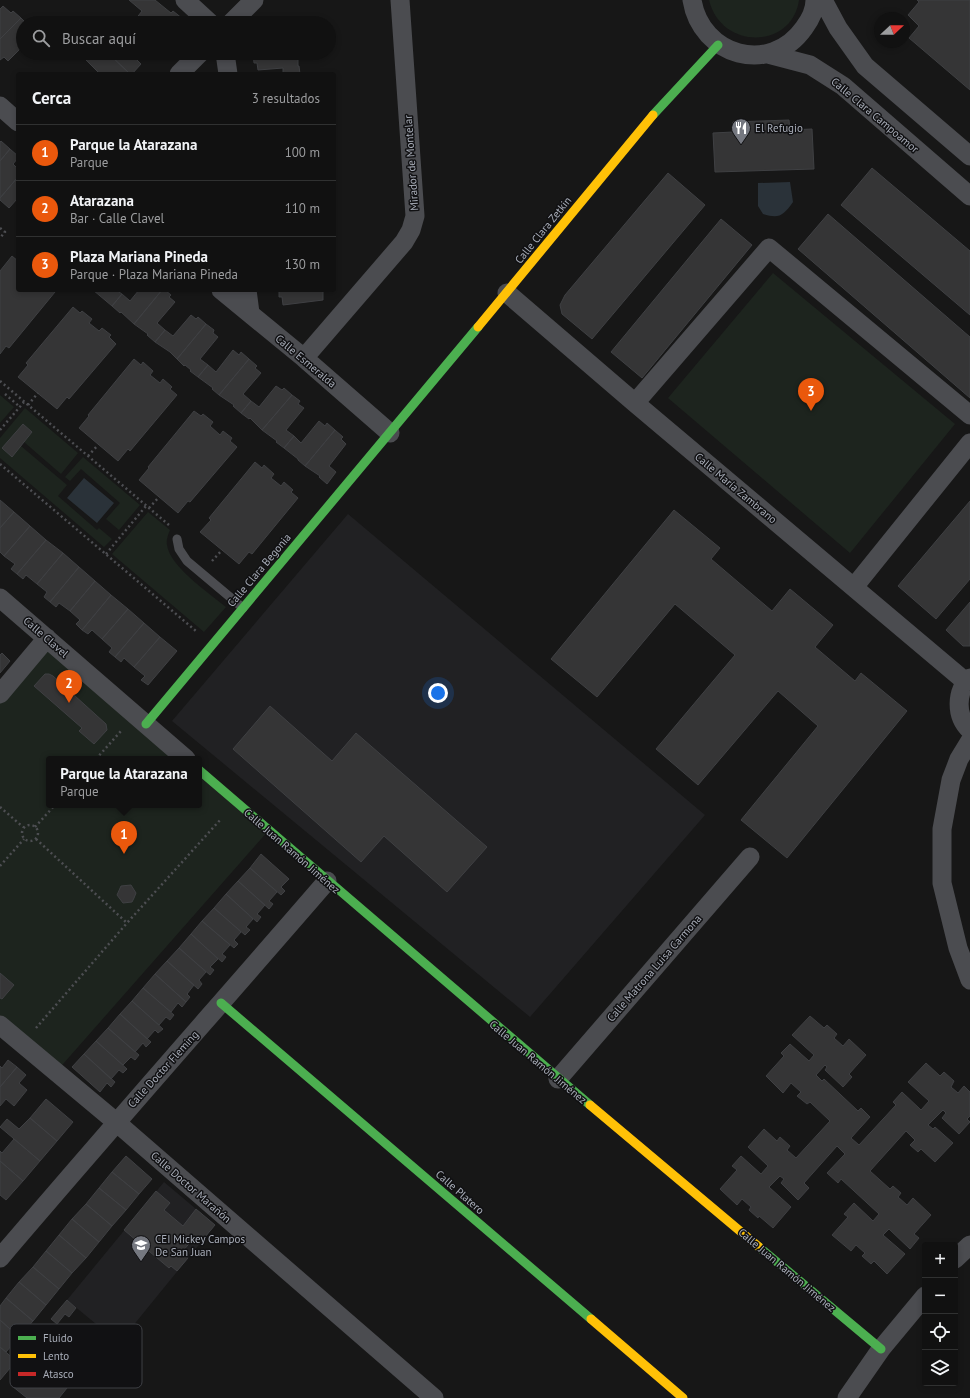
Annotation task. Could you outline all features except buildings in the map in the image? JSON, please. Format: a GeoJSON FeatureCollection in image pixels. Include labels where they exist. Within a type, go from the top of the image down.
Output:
{"type":"FeatureCollection","features":[{"type":"Feature","properties":{"kind":"street"},"geometry":{"type":"LineString","coordinates":[[185,0],[202,16]]}},
{"type":"Feature","properties":{"kind":"street"},"geometry":{"type":"LineString","coordinates":[[238,16],[254,0]]}},
{"type":"Feature","properties":{"kind":"street","name":"Mirador de Montelar"},"geometry":{"type":"LineString","coordinates":[[304,358],[404,242],[411,230],[415,216],[400,0]]}},
{"type":"Feature","properties":{"kind":"street"},"geometry":{"type":"LineString","coordinates":[[692,0],[694,12],[703,30],[718,44],[733,52],[750,56],[768,54],[784,47],[799,36],[809,22],[815,0]]}},
{"type":"Feature","properties":{"kind":"street"},"geometry":{"type":"LineString","coordinates":[[823,0],[838,28],[865,66],[970,156]]}},
{"type":"Feature","properties":{"kind":"street","name":"Calle Clara Zetkin"},"geometry":{"type":"LineString","coordinates":[[390,433],[507,293],[649,118],[718,44]]}},
{"type":"Feature","properties":{"kind":"street","name":"Calle Clara Campoamor"},"geometry":{"type":"LineString","coordinates":[[768,54],[810,65],[843,86],[970,196]]}},
{"type":"Feature","properties":{"kind":"street"},"geometry":{"type":"LineString","coordinates":[[181,72],[193,60]]}},
{"type":"Feature","properties":{"kind":"street"},"geometry":{"type":"LineString","coordinates":[[227,60],[228,72]]}},
{"type":"Feature","properties":{"kind":"street"},"geometry":{"type":"LineString","coordinates":[[0,106],[16,120]]}},
{"type":"Feature","properties":{"kind":"street"},"geometry":{"type":"LineString","coordinates":[[635,403],[769,248],[970,415]]}},
{"type":"Feature","properties":{"kind":"street","name":"Calle Esmeralda"},"geometry":{"type":"LineString","coordinates":[[224,292],[304,358],[390,433]]}},
{"type":"Feature","properties":{"kind":"street"},"geometry":{"type":"LineString","coordinates":[[248,292],[250,313]]}},
{"type":"Feature","properties":{"kind":"street","name":"Calle María Zambrano"},"geometry":{"type":"LineString","coordinates":[[507,293],[854,587],[968,680]]}},
{"type":"Feature","properties":{"kind":"street","name":"Calle Clara Begonia"},"geometry":{"type":"LineString","coordinates":[[140,719],[212,644],[390,433]]}},
{"type":"Feature","properties":{"kind":"street"},"geometry":{"type":"LineString","coordinates":[[854,587],[970,443]]}},
{"type":"Feature","properties":{"kind":"street","name":"Calle Clavel"},"geometry":{"type":"LineString","coordinates":[[0,598],[140,719]]}},
{"type":"Feature","properties":{"kind":"street"},"geometry":{"type":"LineString","coordinates":[[0,694],[47,638]]}},
{"type":"Feature","properties":{"kind":"street"},"geometry":{"type":"LineString","coordinates":[[968,680],[961,690],[959,710],[962,719],[970,730]]}},
{"type":"Feature","properties":{"kind":"street"},"geometry":{"type":"LineString","coordinates":[[140,719],[183,756]]}},
{"type":"Feature","properties":{"kind":"street"},"geometry":{"type":"LineString","coordinates":[[970,741],[959,759],[951,780],[942,829],[942,883],[958,948],[970,980]]}},
{"type":"Feature","properties":{"kind":"street","name":"Calle Juan Ramón Jiménez"},"geometry":{"type":"LineString","coordinates":[[202,773],[558,1079],[881,1349]]}},
{"type":"Feature","properties":{"kind":"street","name":"Calle Matrona Luisa Carmona"},"geometry":{"type":"LineString","coordinates":[[558,1079],[750,857]]}},
{"type":"Feature","properties":{"kind":"street","name":"Calle Doctor Fleming"},"geometry":{"type":"LineString","coordinates":[[0,1258],[116,1122],[327,881]]}},
{"type":"Feature","properties":{"kind":"street","name":"Calle Platero"},"geometry":{"type":"LineString","coordinates":[[221,1003],[683,1398]]}},
{"type":"Feature","properties":{"kind":"street","name":"Calle Doctor Marañón"},"geometry":{"type":"LineString","coordinates":[[1,1028],[116,1122],[434,1398]]}},
{"type":"Feature","properties":{"kind":"street"},"geometry":{"type":"LineString","coordinates":[[958,1256],[970,1245]]}},
{"type":"Feature","properties":{"kind":"street"},"geometry":{"type":"LineString","coordinates":[[848,1398],[881,1349],[922,1300]]}},
{"type":"Feature","properties":{"kind":"lane"},"geometry":{"type":"LineString","coordinates":[[177,539],[179,549],[187,560],[243,608]]}},
{"type":"Feature","properties":{"kind":"path"},"geometry":{"type":"LineString","coordinates":[[0,228],[5,232],[0,238]]}},
{"type":"Feature","properties":{"kind":"path"},"geometry":{"type":"LineString","coordinates":[[0,382],[172,528]]}},
{"type":"Feature","properties":{"kind":"path"},"geometry":{"type":"LineString","coordinates":[[28,405],[38,393]]}},
{"type":"Feature","properties":{"kind":"path"},"geometry":{"type":"LineString","coordinates":[[5,394],[20,407]]}},
{"type":"Feature","properties":{"kind":"path"},"geometry":{"type":"LineString","coordinates":[[0,430],[24,402]]}},
{"type":"Feature","properties":{"kind":"path"},"geometry":{"type":"LineString","coordinates":[[88,457],[98,445]]}},
{"type":"Feature","properties":{"kind":"path"},"geometry":{"type":"LineString","coordinates":[[0,464],[212,644]]}},
{"type":"Feature","properties":{"kind":"path"},"geometry":{"type":"LineString","coordinates":[[106,554],[148,507],[159,497]]}},
{"type":"Feature","properties":{"kind":"path"},"geometry":{"type":"LineString","coordinates":[[206,557],[212,562],[222,550]]}},
{"type":"Feature","properties":{"kind":"path"},"geometry":{"type":"LineString","coordinates":[[99,756],[140,719]]}},
{"type":"Feature","properties":{"kind":"path"},"geometry":{"type":"LineString","coordinates":[[22,1044],[127,923],[236,802]]}},
{"type":"Feature","properties":{"kind":"path"},"geometry":{"type":"LineString","coordinates":[[0,807],[23,828]]}},
{"type":"Feature","properties":{"kind":"path"},"geometry":{"type":"LineString","coordinates":[[35,827],[52,808]]}},
{"type":"Feature","properties":{"kind":"path"},"geometry":{"type":"LineString","coordinates":[[29,824],[35,827],[38,833],[36,839],[30,842],[24,840],[21,834],[23,828],[29,824]]}},
{"type":"Feature","properties":{"kind":"path"},"geometry":{"type":"LineString","coordinates":[[36,839],[127,923]]}},
{"type":"Feature","properties":{"kind":"path"},"geometry":{"type":"LineString","coordinates":[[0,866],[24,840]]}},
{"type":"Feature","properties":{"kind":"shaded area"},"geometry":{"type":"Polygon","coordinates":[[[709,0],[799,0],[794,16],[784,28],[771,35],[756,38],[741,35],[727,28],[716,16],[709,0]]]}},
{"type":"Feature","properties":{"kind":"shaded area"},"geometry":{"type":"Polygon","coordinates":[[[790,182],[793,202],[780,215],[773,216],[763,214],[758,206],[758,183],[790,182]]]}},
{"type":"Feature","properties":{"kind":"shaded area"},"geometry":{"type":"Polygon","coordinates":[[[773,273],[955,424],[850,553],[668,398],[773,273]]]}},
{"type":"Feature","properties":{"kind":"shaded area"},"geometry":{"type":"Polygon","coordinates":[[[0,395],[14,407],[0,423],[0,395]]]}},
{"type":"Feature","properties":{"kind":"shaded area"},"geometry":{"type":"Polygon","coordinates":[[[25,408],[78,453],[61,474],[24,442],[32,432],[23,424],[21,446],[67,485],[58,496],[97,530],[99,528],[112,539],[104,547],[0,458],[0,438],[25,408]]]}},
{"type":"Feature","properties":{"kind":"shaded area"},"geometry":{"type":"Polygon","coordinates":[[[83,457],[140,505],[119,530],[106,519],[120,503],[81,469],[70,481],[65,477],[83,457]]]}},
{"type":"Feature","properties":{"kind":"shaded area"},"geometry":{"type":"Polygon","coordinates":[[[84,478],[114,503],[97,523],[67,498],[84,478]]]}},
{"type":"Feature","properties":{"kind":"shaded area"},"geometry":{"type":"Polygon","coordinates":[[[148,512],[170,530],[167,545],[175,562],[191,579],[226,607],[204,632],[112,554],[148,512]]]}},
{"type":"Feature","properties":{"kind":"shaded area"},"geometry":{"type":"Polygon","coordinates":[[[348,514],[705,815],[530,1017],[172,721],[348,514]]]}},
{"type":"Feature","properties":{"kind":"shaded area"},"geometry":{"type":"Polygon","coordinates":[[[47,638],[183,756],[46,756],[46,808],[202,808],[202,773],[269,830],[56,1072],[0,1025],[0,694],[47,638]]]}},
{"type":"Feature","properties":{"kind":"shaded area","name":"CEI Mickey Campos De San Juan"},"geometry":{"type":"Polygon","coordinates":[[[164,1182],[215,1225],[134,1324],[96,1324],[67,1300],[164,1182]]]}},
{"type":"Feature","properties":{"kind":"traffic: fast"},"geometry":{"type":"LineString","coordinates":[[653,115],[718,45]]}},
{"type":"Feature","properties":{"kind":"traffic: fast"},"geometry":{"type":"LineString","coordinates":[[146,724],[478,327]]}},
{"type":"Feature","properties":{"kind":"traffic: fast"},"geometry":{"type":"LineString","coordinates":[[202,773],[590,1105]]}},
{"type":"Feature","properties":{"kind":"traffic: fast"},"geometry":{"type":"LineString","coordinates":[[221,1003],[591,1319]]}},
{"type":"Feature","properties":{"kind":"traffic: fast"},"geometry":{"type":"LineString","coordinates":[[759,1247],[881,1349]]}},
{"type":"Feature","properties":{"kind":"traffic: slow"},"geometry":{"type":"LineString","coordinates":[[478,327],[653,115]]}},
{"type":"Feature","properties":{"kind":"traffic: slow"},"geometry":{"type":"LineString","coordinates":[[590,1105],[759,1247]]}},
{"type":"Feature","properties":{"kind":"traffic: slow"},"geometry":{"type":"LineString","coordinates":[[591,1319],[683,1398]]}},
{"type":"Feature","properties":{"kind":"place","name":"El Refugio"},"geometry":{"type":"Point","coordinates":[741,145]}},
{"type":"Feature","properties":{"kind":"place","name":"Plaza Mariana Pineda"},"geometry":{"type":"Point","coordinates":[811,411]}},
{"type":"Feature","properties":{"kind":"place","name":"Atarazana"},"geometry":{"type":"Point","coordinates":[69,703]}},
{"type":"Feature","properties":{"kind":"place","name":"Parque la Atarazana"},"geometry":{"type":"Point","coordinates":[124,854]}},
{"type":"Feature","properties":{"kind":"place","name":"CEI Mickey Campos De San Juan"},"geometry":{"type":"Point","coordinates":[141,1262]}}]}
